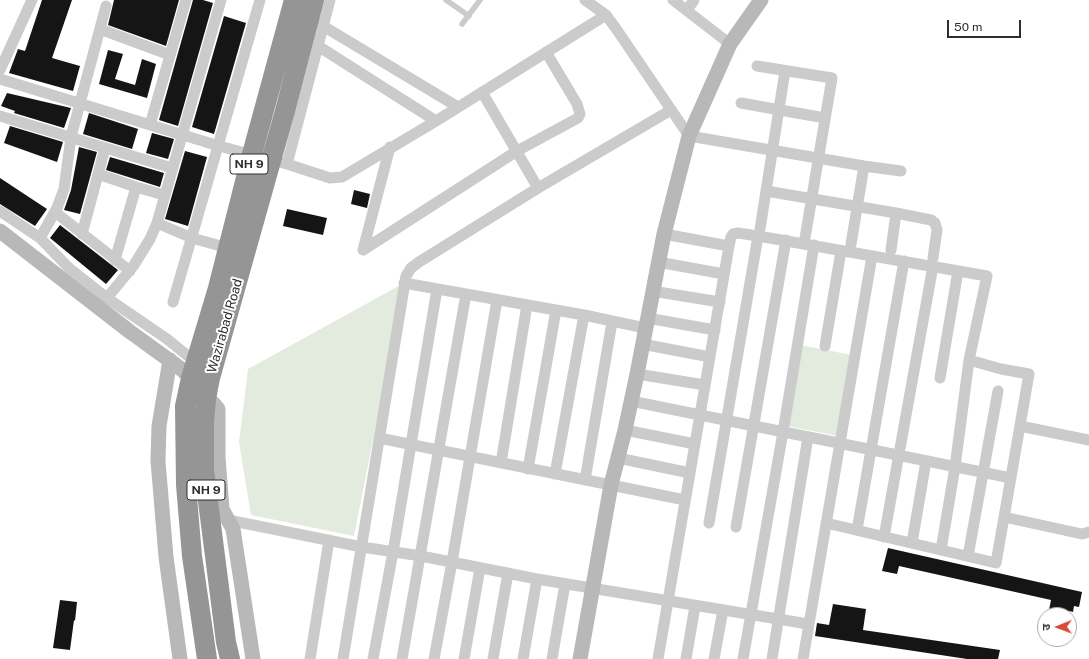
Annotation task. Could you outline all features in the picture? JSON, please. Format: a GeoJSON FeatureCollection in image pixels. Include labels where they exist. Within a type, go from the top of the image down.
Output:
{"type":"FeatureCollection","features":[{"type":"Feature","properties":{"kind":"highway","name":"Wazirabad Road"},"geometry":{"type":"LineString","coordinates":[[207,659],[192,556],[210,503],[185,406],[193,370],[218,288],[252,154],[294,0]]}},
{"type":"Feature","properties":{"kind":"highway","name":"Wazirabad Road"},"geometry":{"type":"LineString","coordinates":[[230,659],[226,642],[210,503],[204,470],[204,421],[206,398],[212,373],[279,162],[316,23],[314,0]]}},
{"type":"Feature","properties":{"kind":"street"},"geometry":{"type":"LineString","coordinates":[[0,70],[32,0]]}},
{"type":"Feature","properties":{"kind":"street"},"geometry":{"type":"LineString","coordinates":[[150,125],[186,0]]}},
{"type":"Feature","properties":{"kind":"street"},"geometry":{"type":"LineString","coordinates":[[107,298],[130,271],[150,239],[182,135],[220,0]]}},
{"type":"Feature","properties":{"kind":"street"},"geometry":{"type":"LineString","coordinates":[[173,302],[260,0]]}},
{"type":"Feature","properties":{"kind":"street"},"geometry":{"type":"LineString","coordinates":[[279,162],[318,46],[316,23],[330,0]]}},
{"type":"Feature","properties":{"kind":"street"},"geometry":{"type":"LineString","coordinates":[[585,0],[606,15],[618,30],[688,136],[819,159],[901,171]]}},
{"type":"Feature","properties":{"kind":"street"},"geometry":{"type":"LineString","coordinates":[[673,0],[730,44]]}},
{"type":"Feature","properties":{"kind":"street"},"geometry":{"type":"LineString","coordinates":[[687,10],[694,0]]}},
{"type":"Feature","properties":{"kind":"street"},"geometry":{"type":"LineString","coordinates":[[580,659],[611,485],[637,374],[664,234],[688,136],[730,44],[761,0]]}},
{"type":"Feature","properties":{"kind":"street"},"geometry":{"type":"LineString","coordinates":[[40,238],[55,212],[64,189],[72,137],[106,6]]}},
{"type":"Feature","properties":{"kind":"street"},"geometry":{"type":"LineString","coordinates":[[0,79],[219,146],[252,154],[330,178],[342,178],[606,15]]}},
{"type":"Feature","properties":{"kind":"street"},"geometry":{"type":"LineString","coordinates":[[316,23],[458,107]]}},
{"type":"Feature","properties":{"kind":"street"},"geometry":{"type":"LineString","coordinates":[[100,29],[170,55]]}},
{"type":"Feature","properties":{"kind":"street"},"geometry":{"type":"LineString","coordinates":[[318,46],[436,121]]}},
{"type":"Feature","properties":{"kind":"street"},"geometry":{"type":"LineString","coordinates":[[390,147],[363,250],[517,151],[578,118],[580,114],[577,104],[546,52]]}},
{"type":"Feature","properties":{"kind":"street"},"geometry":{"type":"LineString","coordinates":[[743,659],[783,432],[809,245],[812,199],[832,78],[757,66]]}},
{"type":"Feature","properties":{"kind":"street"},"geometry":{"type":"LineString","coordinates":[[709,522],[780,110],[785,71]]}},
{"type":"Feature","properties":{"kind":"street"},"geometry":{"type":"LineString","coordinates":[[482,92],[538,188]]}},
{"type":"Feature","properties":{"kind":"street"},"geometry":{"type":"LineString","coordinates":[[741,103],[826,118]]}},
{"type":"Feature","properties":{"kind":"street"},"geometry":{"type":"LineString","coordinates":[[343,659],[406,276],[411,268],[419,262],[538,188],[671,110]]}},
{"type":"Feature","properties":{"kind":"street"},"geometry":{"type":"LineString","coordinates":[[0,116],[172,168]]}},
{"type":"Feature","properties":{"kind":"street"},"geometry":{"type":"LineString","coordinates":[[82,234],[105,148]]}},
{"type":"Feature","properties":{"kind":"street"},"geometry":{"type":"LineString","coordinates":[[825,346],[846,247],[857,207],[864,166]]}},
{"type":"Feature","properties":{"kind":"street"},"geometry":{"type":"LineString","coordinates":[[98,174],[164,195]]}},
{"type":"Feature","properties":{"kind":"street"},"geometry":{"type":"LineString","coordinates":[[116,260],[136,187]]}},
{"type":"Feature","properties":{"kind":"street"},"geometry":{"type":"LineString","coordinates":[[766,191],[896,213],[931,220],[935,223],[937,230],[933,262],[884,537]]}},
{"type":"Feature","properties":{"kind":"street"},"geometry":{"type":"LineString","coordinates":[[0,211],[40,238],[70,268],[107,298],[167,340],[193,370],[206,398]]}},
{"type":"Feature","properties":{"kind":"street"},"geometry":{"type":"LineString","coordinates":[[55,212],[130,271]]}},
{"type":"Feature","properties":{"kind":"street"},"geometry":{"type":"LineString","coordinates":[[891,250],[896,213]]}},
{"type":"Feature","properties":{"kind":"street"},"geometry":{"type":"LineString","coordinates":[[156,223],[192,238],[228,248]]}},
{"type":"Feature","properties":{"kind":"street"},"geometry":{"type":"LineString","coordinates":[[0,231],[129,331],[170,360],[193,370],[212,373]]}},
{"type":"Feature","properties":{"kind":"street"},"geometry":{"type":"LineString","coordinates":[[658,659],[669,602],[724,274],[731,237],[733,234],[759,232],[809,245],[846,247],[872,256],[904,261],[933,262],[958,271],[987,276],[969,360],[956,467],[941,550]]}},
{"type":"Feature","properties":{"kind":"street"},"geometry":{"type":"LineString","coordinates":[[664,234],[729,246]]}},
{"type":"Feature","properties":{"kind":"street"},"geometry":{"type":"LineString","coordinates":[[736,527],[786,240]]}},
{"type":"Feature","properties":{"kind":"street"},"geometry":{"type":"LineString","coordinates":[[803,659],[872,256]]}},
{"type":"Feature","properties":{"kind":"street"},"geometry":{"type":"LineString","coordinates":[[857,530],[904,261]]}},
{"type":"Feature","properties":{"kind":"street"},"geometry":{"type":"LineString","coordinates":[[658,262],[724,274]]}},
{"type":"Feature","properties":{"kind":"street"},"geometry":{"type":"LineString","coordinates":[[940,378],[958,271]]}},
{"type":"Feature","properties":{"kind":"street"},"geometry":{"type":"LineString","coordinates":[[404,284],[584,315],[612,322],[646,323],[715,330]]}},
{"type":"Feature","properties":{"kind":"street"},"geometry":{"type":"LineString","coordinates":[[373,659],[393,552],[437,289]]}},
{"type":"Feature","properties":{"kind":"street"},"geometry":{"type":"LineString","coordinates":[[652,291],[720,302]]}},
{"type":"Feature","properties":{"kind":"street"},"geometry":{"type":"LineString","coordinates":[[402,659],[466,294]]}},
{"type":"Feature","properties":{"kind":"street"},"geometry":{"type":"LineString","coordinates":[[434,659],[497,300]]}},
{"type":"Feature","properties":{"kind":"street"},"geometry":{"type":"LineString","coordinates":[[501,463],[527,305]]}},
{"type":"Feature","properties":{"kind":"street"},"geometry":{"type":"LineString","coordinates":[[528,469],[556,310]]}},
{"type":"Feature","properties":{"kind":"street"},"geometry":{"type":"LineString","coordinates":[[555,474],[584,315]]}},
{"type":"Feature","properties":{"kind":"street"},"geometry":{"type":"LineString","coordinates":[[585,480],[612,322]]}},
{"type":"Feature","properties":{"kind":"street"},"geometry":{"type":"LineString","coordinates":[[642,344],[710,358]]}},
{"type":"Feature","properties":{"kind":"street"},"geometry":{"type":"LineString","coordinates":[[170,360],[159,426],[158,461],[166,557],[180,659]]}},
{"type":"Feature","properties":{"kind":"street"},"geometry":{"type":"LineString","coordinates":[[826,523],[996,563],[1029,374],[1001,369],[969,360]]}},
{"type":"Feature","properties":{"kind":"street"},"geometry":{"type":"LineString","coordinates":[[637,374],[705,385]]}},
{"type":"Feature","properties":{"kind":"street"},"geometry":{"type":"LineString","coordinates":[[968,556],[982,472],[998,391]]}},
{"type":"Feature","properties":{"kind":"street"},"geometry":{"type":"LineString","coordinates":[[631,401],[1011,478]]}},
{"type":"Feature","properties":{"kind":"street"},"geometry":{"type":"LineString","coordinates":[[1020,426],[1089,440]]}},
{"type":"Feature","properties":{"kind":"street"},"geometry":{"type":"LineString","coordinates":[[625,430],[695,444]]}},
{"type":"Feature","properties":{"kind":"street"},"geometry":{"type":"LineString","coordinates":[[772,659],[808,437]]}},
{"type":"Feature","properties":{"kind":"street"},"geometry":{"type":"LineString","coordinates":[[379,438],[685,500]]}},
{"type":"Feature","properties":{"kind":"street"},"geometry":{"type":"LineString","coordinates":[[618,458],[690,473]]}},
{"type":"Feature","properties":{"kind":"street"},"geometry":{"type":"LineString","coordinates":[[912,543],[926,461]]}},
{"type":"Feature","properties":{"kind":"street"},"geometry":{"type":"LineString","coordinates":[[210,503],[329,540],[362,547],[420,556],[593,589],[808,624]]}},
{"type":"Feature","properties":{"kind":"street"},"geometry":{"type":"LineString","coordinates":[[210,503],[234,535],[248,635],[253,659]]}},
{"type":"Feature","properties":{"kind":"street"},"geometry":{"type":"LineString","coordinates":[[1004,517],[1082,534],[1089,532]]}},
{"type":"Feature","properties":{"kind":"street"},"geometry":{"type":"LineString","coordinates":[[310,659],[329,540]]}},
{"type":"Feature","properties":{"kind":"street"},"geometry":{"type":"LineString","coordinates":[[464,659],[480,568]]}},
{"type":"Feature","properties":{"kind":"street"},"geometry":{"type":"LineString","coordinates":[[493,659],[508,573]]}},
{"type":"Feature","properties":{"kind":"street"},"geometry":{"type":"LineString","coordinates":[[523,659],[537,579]]}},
{"type":"Feature","properties":{"kind":"street"},"geometry":{"type":"LineString","coordinates":[[552,659],[565,584]]}},
{"type":"Feature","properties":{"kind":"street"},"geometry":{"type":"LineString","coordinates":[[686,659],[695,606]]}},
{"type":"Feature","properties":{"kind":"street"},"geometry":{"type":"LineString","coordinates":[[714,659],[723,610]]}},
{"type":"Feature","properties":{"kind":"lane"},"geometry":{"type":"LineString","coordinates":[[446,0],[469,16]]}},
{"type":"Feature","properties":{"kind":"lane"},"geometry":{"type":"LineString","coordinates":[[462,24],[480,0]]}},
{"type":"Feature","properties":{"kind":"shaded area"},"geometry":{"type":"Polygon","coordinates":[[[404,283],[354,536],[251,515],[239,442],[248,369],[404,283]]]}},
{"type":"Feature","properties":{"kind":"shaded area"},"geometry":{"type":"Polygon","coordinates":[[[800,345],[857,356],[843,437],[787,426],[800,345]]]}},
{"type":"Feature","properties":{"kind":"building"},"geometry":{"type":"Polygon","coordinates":[[[42,0],[72,0],[52,58],[80,66],[73,91],[9,73],[18,49],[25,51],[42,0]]]}},
{"type":"Feature","properties":{"kind":"building"},"geometry":{"type":"Polygon","coordinates":[[[114,0],[179,0],[166,46],[108,25],[114,0]]]}},
{"type":"Feature","properties":{"kind":"building"},"geometry":{"type":"Polygon","coordinates":[[[193,0],[203,0],[213,3],[178,126],[159,120],[193,0]]]}},
{"type":"Feature","properties":{"kind":"building"},"geometry":{"type":"Polygon","coordinates":[[[224,16],[246,23],[214,134],[192,127],[224,16]]]}},
{"type":"Feature","properties":{"kind":"building"},"geometry":{"type":"Polygon","coordinates":[[[108,50],[123,54],[115,79],[135,85],[142,59],[156,64],[147,98],[99,84],[108,50]]]}},
{"type":"Feature","properties":{"kind":"building"},"geometry":{"type":"Polygon","coordinates":[[[7,93],[71,108],[64,128],[14,113],[15,111],[1,106],[7,93]]]}},
{"type":"Feature","properties":{"kind":"building"},"geometry":{"type":"Polygon","coordinates":[[[89,113],[138,129],[132,149],[83,134],[89,113]]]}},
{"type":"Feature","properties":{"kind":"building"},"geometry":{"type":"Polygon","coordinates":[[[10,126],[63,142],[57,162],[4,143],[10,126]]]}},
{"type":"Feature","properties":{"kind":"building"},"geometry":{"type":"Polygon","coordinates":[[[152,133],[174,139],[168,159],[146,153],[152,133]]]}},
{"type":"Feature","properties":{"kind":"building"},"geometry":{"type":"Polygon","coordinates":[[[79,147],[97,152],[80,214],[64,210],[71,190],[79,147]]]}},
{"type":"Feature","properties":{"kind":"building"},"geometry":{"type":"Polygon","coordinates":[[[185,151],[207,157],[188,226],[165,219],[185,151]]]}},
{"type":"Feature","properties":{"kind":"building"},"geometry":{"type":"Polygon","coordinates":[[[110,157],[164,173],[160,187],[106,170],[110,157]]]}},
{"type":"Feature","properties":{"kind":"building"},"geometry":{"type":"Polygon","coordinates":[[[0,178],[47,209],[35,226],[0,204],[0,178]]]}},
{"type":"Feature","properties":{"kind":"building"},"geometry":{"type":"Polygon","coordinates":[[[354,190],[370,194],[367,208],[351,204],[354,190]]]}},
{"type":"Feature","properties":{"kind":"building"},"geometry":{"type":"Polygon","coordinates":[[[287,209],[327,218],[323,235],[283,226],[287,209]]]}},
{"type":"Feature","properties":{"kind":"building"},"geometry":{"type":"Polygon","coordinates":[[[60,225],[118,270],[106,284],[50,238],[60,225]]]}},
{"type":"Feature","properties":{"kind":"building"},"geometry":{"type":"Polygon","coordinates":[[[888,548],[1082,592],[1079,607],[1050,607],[1051,600],[899,566],[897,574],[882,571],[888,548]]]}},
{"type":"Feature","properties":{"kind":"building"},"geometry":{"type":"Polygon","coordinates":[[[60,600],[77,602],[70,650],[53,648],[60,600]]]}},
{"type":"Feature","properties":{"kind":"building"},"geometry":{"type":"Polygon","coordinates":[[[833,604],[866,609],[863,630],[1000,650],[998,659],[967,659],[815,636],[817,623],[829,625],[833,604]]]}}]}
